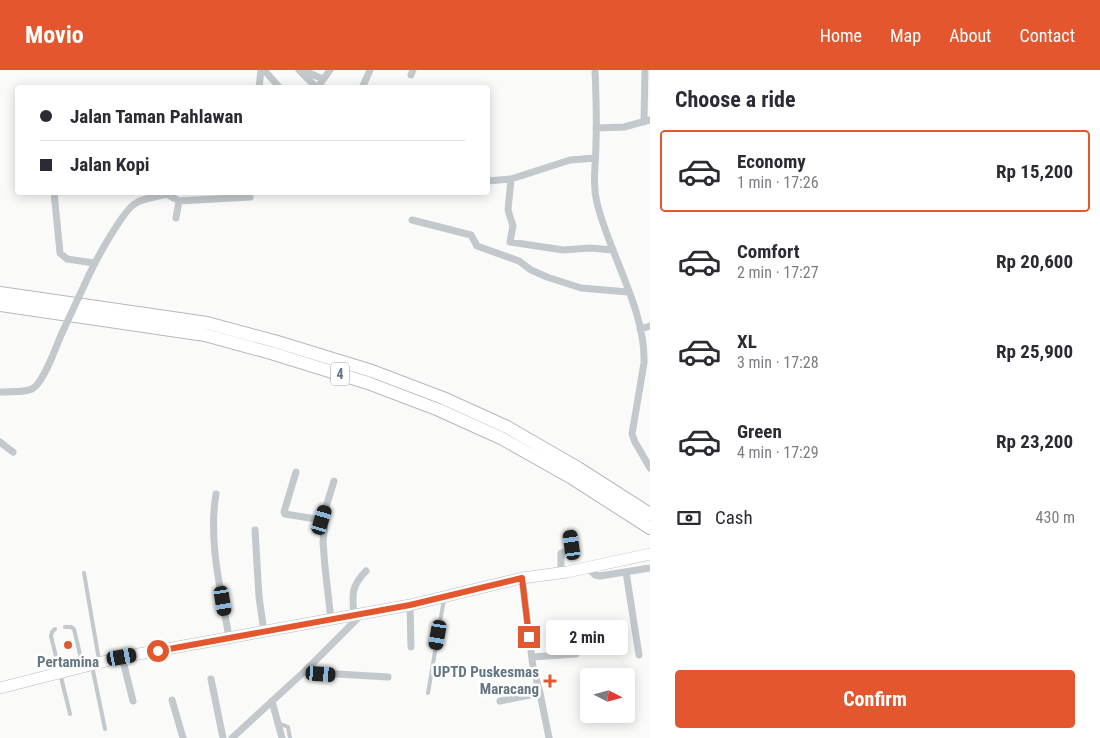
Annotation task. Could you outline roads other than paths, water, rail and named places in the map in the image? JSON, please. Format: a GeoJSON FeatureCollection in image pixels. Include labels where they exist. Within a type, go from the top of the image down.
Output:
{"type":"FeatureCollection","features":[{"type":"Feature","properties":{"kind":"highway","name":"4"},"geometry":{"type":"LineString","coordinates":[[0,292],[207,323],[372,371],[443,398],[507,427],[578,468],[650,514]]}},
{"type":"Feature","properties":{"kind":"highway","name":"4"},"geometry":{"type":"LineString","coordinates":[[0,304],[205,336],[271,353],[368,383],[439,410],[501,438],[572,478],[650,528]]}},
{"type":"Feature","properties":{"kind":"main road"},"geometry":{"type":"LineString","coordinates":[[0,688],[122,657],[410,605],[522,578],[561,573],[650,554]]}},
{"type":"Feature","properties":{"kind":"street"},"geometry":{"type":"LineString","coordinates":[[260,85],[262,70]]}},
{"type":"Feature","properties":{"kind":"street"},"geometry":{"type":"LineString","coordinates":[[262,70],[277,85]]}},
{"type":"Feature","properties":{"kind":"street"},"geometry":{"type":"LineString","coordinates":[[301,70],[323,79]]}},
{"type":"Feature","properties":{"kind":"street"},"geometry":{"type":"LineString","coordinates":[[301,70],[314,85]]}},
{"type":"Feature","properties":{"kind":"street"},"geometry":{"type":"LineString","coordinates":[[319,85],[330,70]]}},
{"type":"Feature","properties":{"kind":"street"},"geometry":{"type":"LineString","coordinates":[[363,85],[370,70]]}},
{"type":"Feature","properties":{"kind":"street"},"geometry":{"type":"LineString","coordinates":[[595,70],[595,195],[640,329],[647,363],[632,434],[650,468]]}},
{"type":"Feature","properties":{"kind":"street"},"geometry":{"type":"LineString","coordinates":[[596,128],[624,127],[647,121],[645,70]]}},
{"type":"Feature","properties":{"kind":"street"},"geometry":{"type":"LineString","coordinates":[[490,181],[511,179],[570,160],[595,158]]}},
{"type":"Feature","properties":{"kind":"street"},"geometry":{"type":"LineString","coordinates":[[508,256],[513,226],[508,210],[511,179]]}},
{"type":"Feature","properties":{"kind":"street"},"geometry":{"type":"LineString","coordinates":[[54,195],[60,253],[67,259],[94,263]]}},
{"type":"Feature","properties":{"kind":"street"},"geometry":{"type":"LineString","coordinates":[[0,392],[23,391],[36,386],[94,263],[132,205],[142,200],[166,195]]}},
{"type":"Feature","properties":{"kind":"street"},"geometry":{"type":"LineString","coordinates":[[172,195],[179,201],[250,198]]}},
{"type":"Feature","properties":{"kind":"street"},"geometry":{"type":"LineString","coordinates":[[176,218],[179,201]]}},
{"type":"Feature","properties":{"kind":"street"},"geometry":{"type":"LineString","coordinates":[[412,220],[470,235],[477,246],[519,260],[531,270],[575,286],[588,289],[628,292]]}},
{"type":"Feature","properties":{"kind":"street"},"geometry":{"type":"LineString","coordinates":[[510,242],[563,250],[590,248],[613,250]]}},
{"type":"Feature","properties":{"kind":"street"},"geometry":{"type":"LineString","coordinates":[[640,329],[650,326]]}},
{"type":"Feature","properties":{"kind":"street"},"geometry":{"type":"LineString","coordinates":[[0,442],[13,452]]}},
{"type":"Feature","properties":{"kind":"street"},"geometry":{"type":"LineString","coordinates":[[640,450],[650,452]]}},
{"type":"Feature","properties":{"kind":"street"},"geometry":{"type":"LineString","coordinates":[[296,472],[285,514],[322,520]]}},
{"type":"Feature","properties":{"kind":"street"},"geometry":{"type":"LineString","coordinates":[[334,481],[322,520],[325,525],[324,550],[335,619],[345,632]]}},
{"type":"Feature","properties":{"kind":"street"},"geometry":{"type":"LineString","coordinates":[[216,494],[213,516],[215,543],[229,637]]}},
{"type":"Feature","properties":{"kind":"street"},"geometry":{"type":"LineString","coordinates":[[254,530],[258,588],[264,632]]}},
{"type":"Feature","properties":{"kind":"street"},"geometry":{"type":"LineString","coordinates":[[561,573],[561,553],[571,550],[571,535]]}},
{"type":"Feature","properties":{"kind":"street"},"geometry":{"type":"LineString","coordinates":[[587,568],[598,576],[650,568]]}},
{"type":"Feature","properties":{"kind":"street"},"geometry":{"type":"LineString","coordinates":[[232,738],[345,632],[358,615],[352,596],[354,586],[366,571]]}},
{"type":"Feature","properties":{"kind":"street"},"geometry":{"type":"LineString","coordinates":[[626,572],[639,655]]}},
{"type":"Feature","properties":{"kind":"street"},"geometry":{"type":"LineString","coordinates":[[522,578],[534,673],[540,692],[549,738]]}},
{"type":"Feature","properties":{"kind":"street"},"geometry":{"type":"LineString","coordinates":[[410,605],[411,647]]}},
{"type":"Feature","properties":{"kind":"street"},"geometry":{"type":"LineString","coordinates":[[532,656],[576,654]]}},
{"type":"Feature","properties":{"kind":"street"},"geometry":{"type":"LineString","coordinates":[[122,657],[133,701]]}},
{"type":"Feature","properties":{"kind":"street"},"geometry":{"type":"LineString","coordinates":[[306,670],[321,674],[388,677]]}},
{"type":"Feature","properties":{"kind":"street"},"geometry":{"type":"LineString","coordinates":[[211,679],[223,738]]}},
{"type":"Feature","properties":{"kind":"street"},"geometry":{"type":"LineString","coordinates":[[500,701],[540,692]]}},
{"type":"Feature","properties":{"kind":"street"},"geometry":{"type":"LineString","coordinates":[[172,700],[183,738]]}},
{"type":"Feature","properties":{"kind":"street"},"geometry":{"type":"LineString","coordinates":[[272,701],[282,738]]}},
{"type":"Feature","properties":{"kind":"lane"},"geometry":{"type":"LineString","coordinates":[[84,573],[91,665],[105,730]]}},
{"type":"Feature","properties":{"kind":"lane"},"geometry":{"type":"LineString","coordinates":[[428,693],[444,597]]}},
{"type":"Feature","properties":{"kind":"lane"},"geometry":{"type":"LineString","coordinates":[[66,627],[74,629],[91,665]]}},
{"type":"Feature","properties":{"kind":"lane"},"geometry":{"type":"LineString","coordinates":[[55,629],[51,636],[70,714]]}},
{"type":"Feature","properties":{"kind":"lane"},"geometry":{"type":"LineString","coordinates":[[278,722],[288,727],[290,738]]}},
{"type":"Feature","properties":{"kind":"place","name":"Pertamina"},"geometry":{"type":"Point","coordinates":[68,645]}},
{"type":"Feature","properties":{"kind":"place","name":"UPTD Puskesmas Maracang"},"geometry":{"type":"Point","coordinates":[550,681]}}]}
